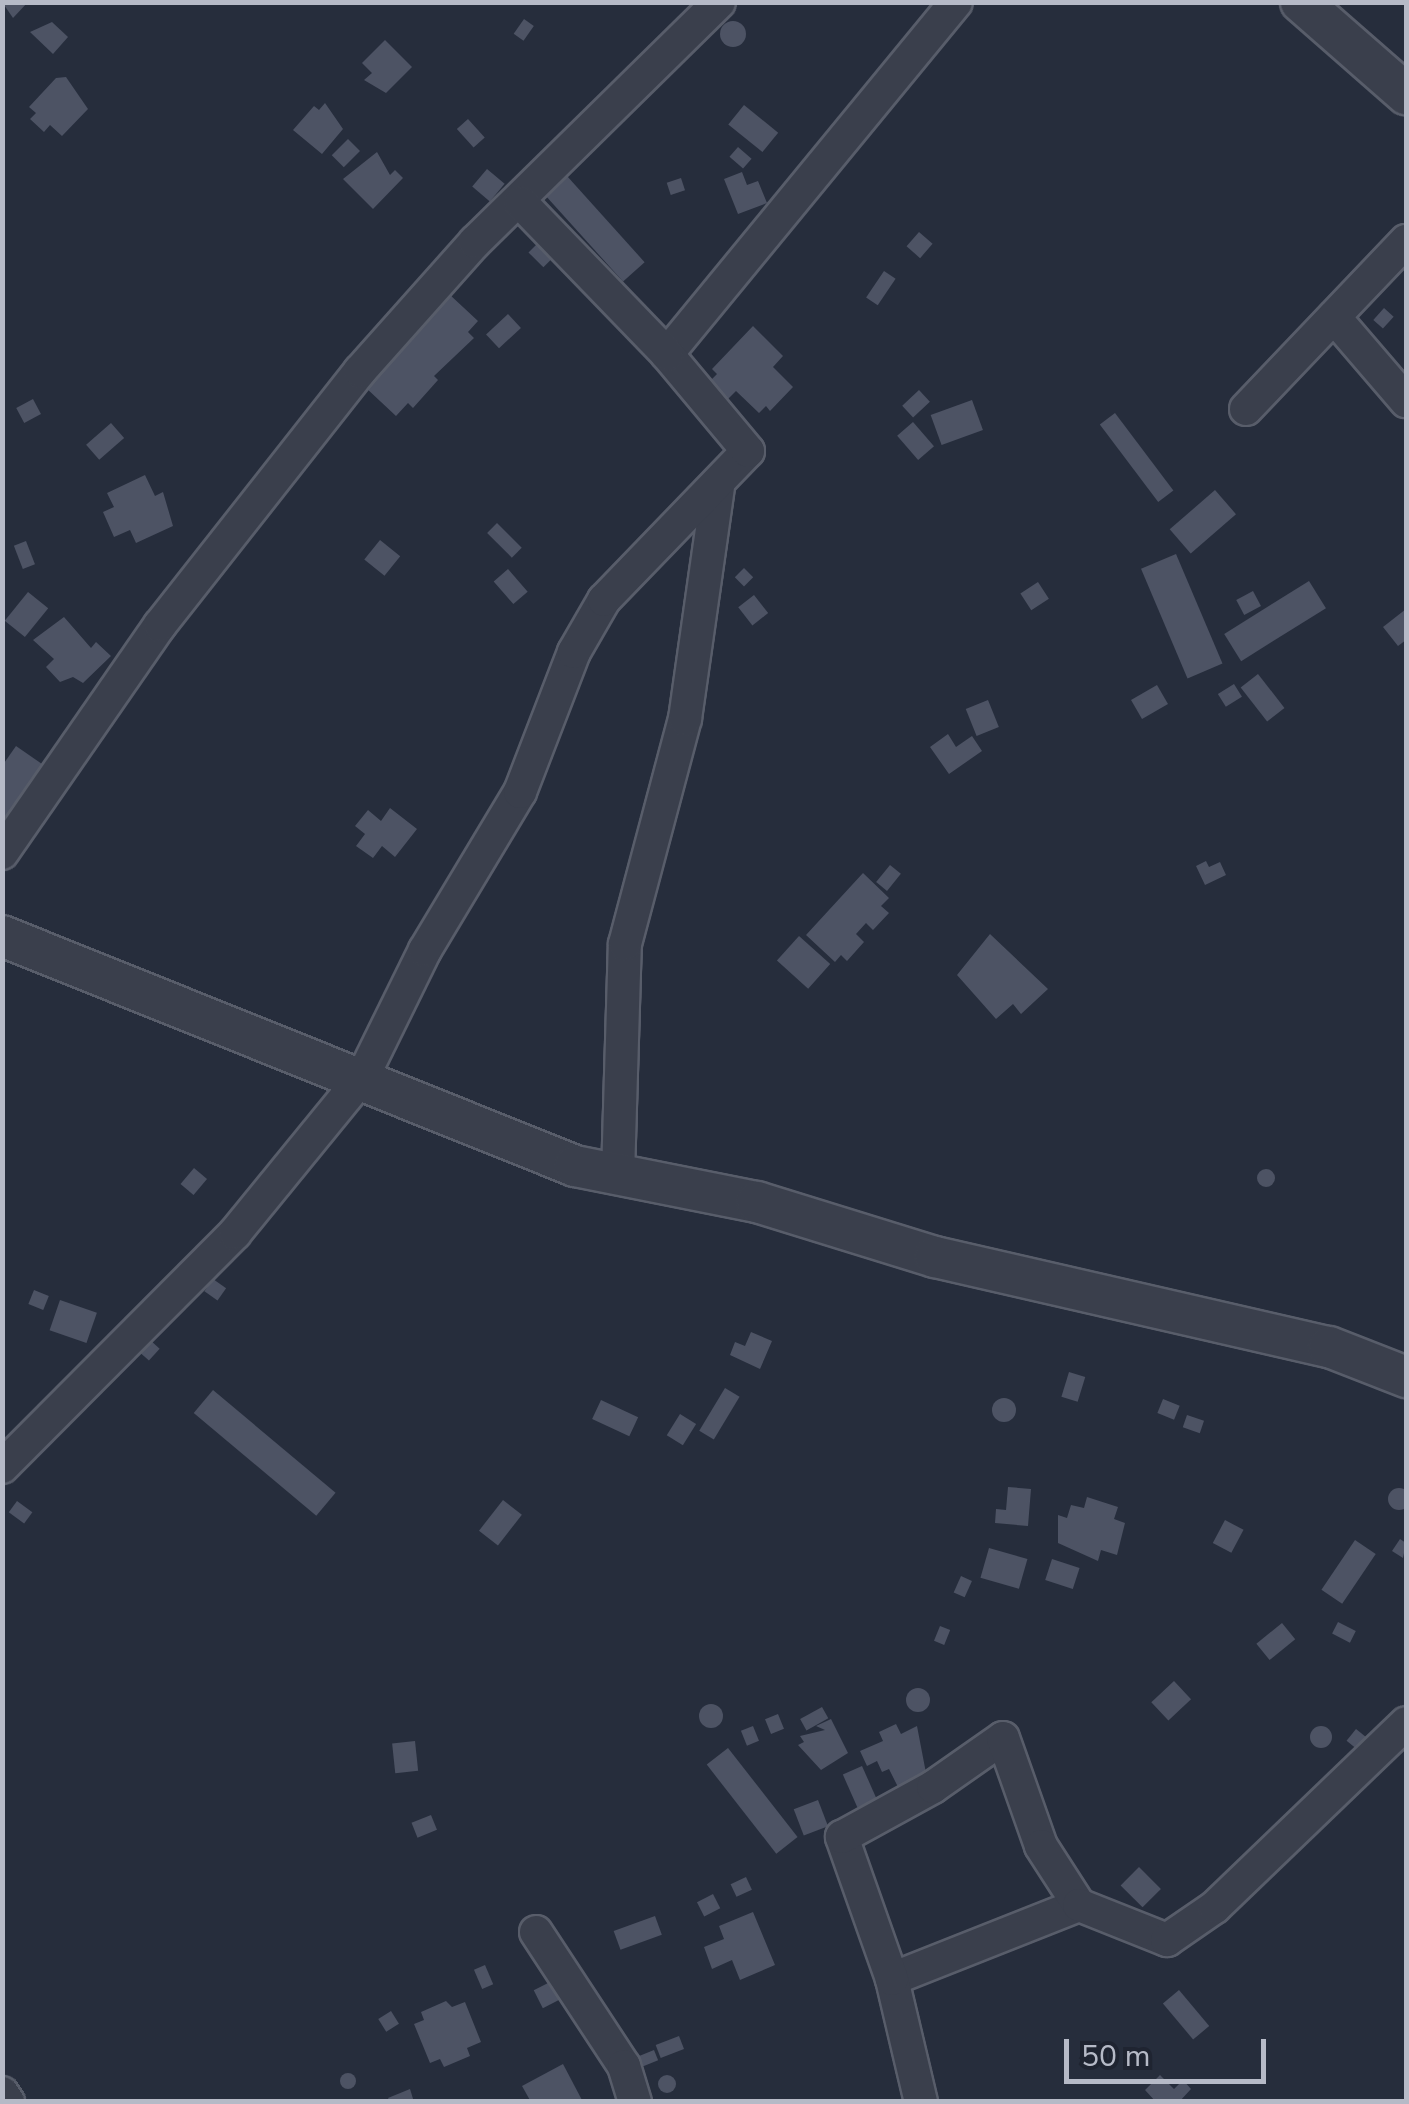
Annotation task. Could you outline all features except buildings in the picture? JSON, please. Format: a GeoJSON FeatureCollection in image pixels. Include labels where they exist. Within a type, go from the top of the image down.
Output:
{"type":"FeatureCollection","features":[{"type":"Feature","properties":{"kind":"street"},"geometry":{"type":"LineString","coordinates":[[2,853],[160,625],[360,371],[476,242],[521,203],[719,2]]}},
{"type":"Feature","properties":{"kind":"street"},"geometry":{"type":"LineString","coordinates":[[667,354],[956,2]]}},
{"type":"Feature","properties":{"kind":"street"},"geometry":{"type":"LineString","coordinates":[[1302,2],[1406,94]]}},
{"type":"Feature","properties":{"kind":"street"},"geometry":{"type":"LineString","coordinates":[[2,1466],[49,1427],[235,1232],[364,1076],[426,950],[520,792],[574,652],[604,600],[718,488],[748,450],[667,354],[521,203]]}},
{"type":"Feature","properties":{"kind":"street"},"geometry":{"type":"LineString","coordinates":[[1246,409],[1406,241]]}},
{"type":"Feature","properties":{"kind":"street"},"geometry":{"type":"LineString","coordinates":[[1334,317],[1406,401]]}},
{"type":"Feature","properties":{"kind":"street"},"geometry":{"type":"LineString","coordinates":[[618,1175],[624,944],[685,719],[718,488]]}},
{"type":"Feature","properties":{"kind":"street"},"geometry":{"type":"LineString","coordinates":[[2,936],[364,1076],[575,1166],[757,1202],[1127,1305],[1329,1347],[1406,1377]]}},
{"type":"Feature","properties":{"kind":"street"},"geometry":{"type":"LineString","coordinates":[[921,2102],[892,1979],[842,1837],[932,1787],[1004,1738],[1041,1846],[1079,1905],[1167,1940],[1215,1907],[1406,1723]]}},
{"type":"Feature","properties":{"kind":"street"},"geometry":{"type":"LineString","coordinates":[[892,1979],[1079,1905]]}},
{"type":"Feature","properties":{"kind":"street"},"geometry":{"type":"LineString","coordinates":[[536,1932],[624,2066],[635,2102]]}},
{"type":"Feature","properties":{"kind":"street"},"geometry":{"type":"LineString","coordinates":[[2,2094],[8,2102]]}}]}
